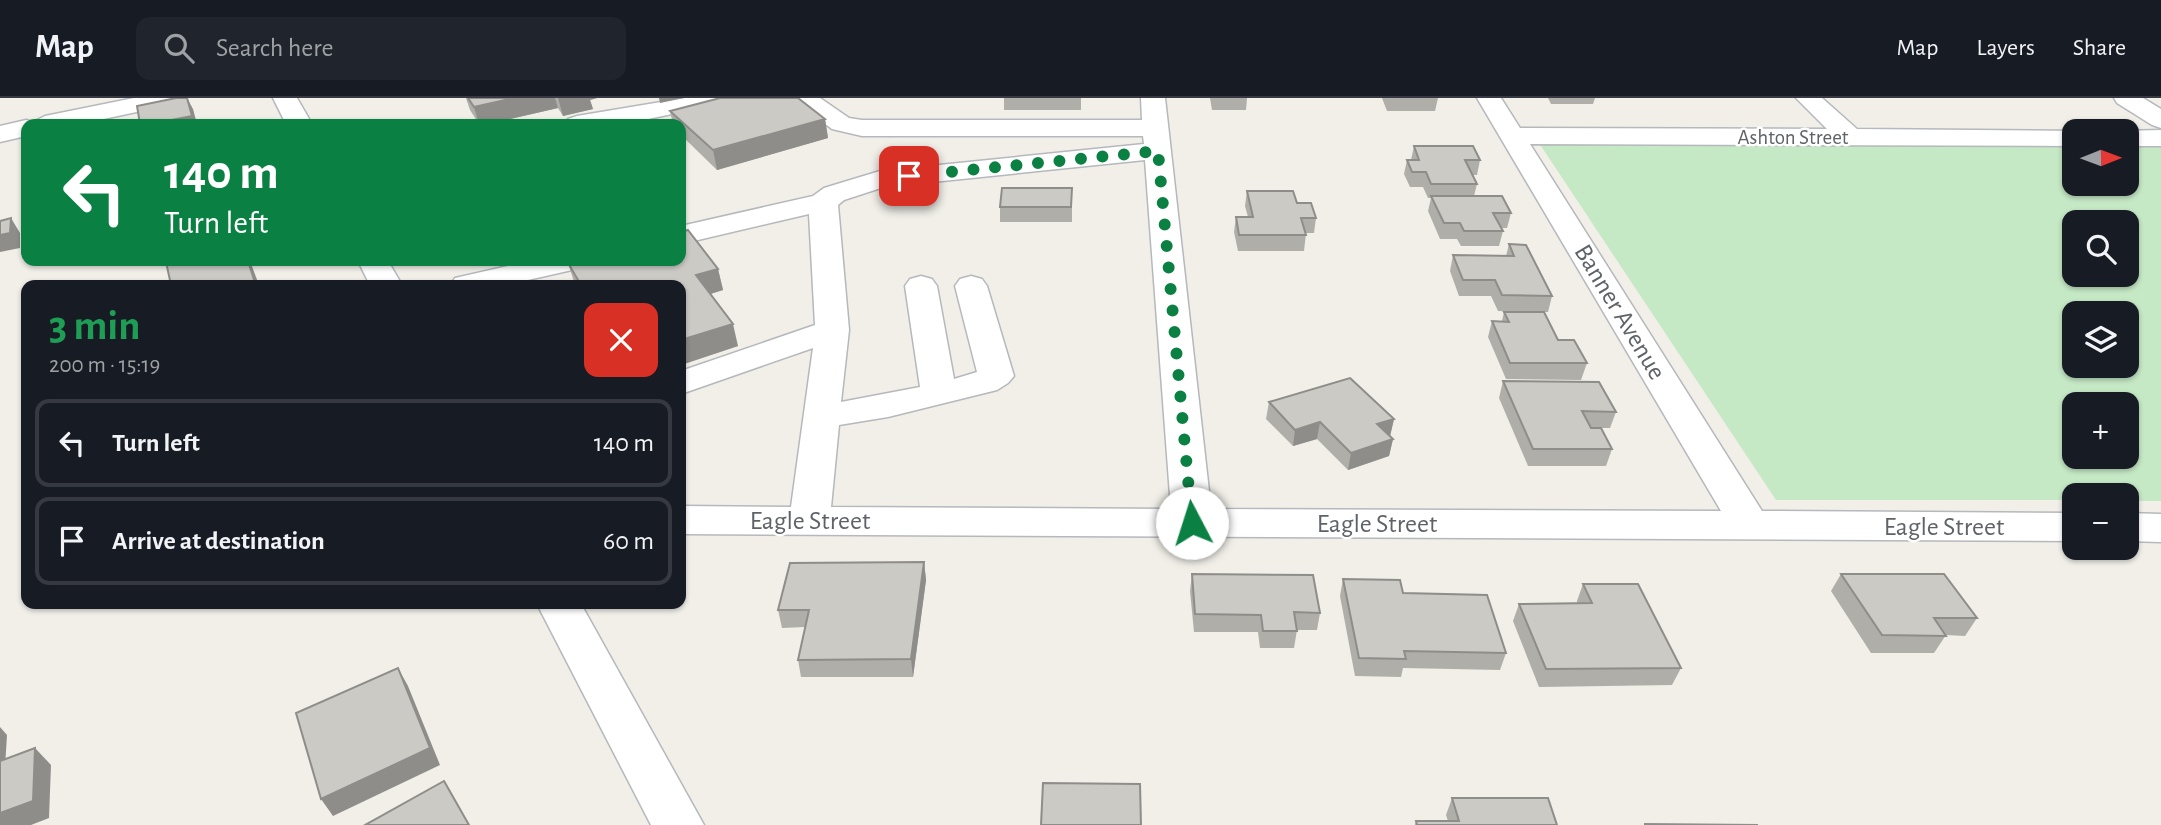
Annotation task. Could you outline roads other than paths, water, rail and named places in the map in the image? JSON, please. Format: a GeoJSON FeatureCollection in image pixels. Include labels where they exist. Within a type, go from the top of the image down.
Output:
{"type":"FeatureCollection","features":[{"type":"Feature","properties":{"kind":"street"},"geometry":{"type":"LineString","coordinates":[[69,119],[170,98]]}},
{"type":"Feature","properties":{"kind":"street"},"geometry":{"type":"LineString","coordinates":[[285,98],[296,119]]}},
{"type":"Feature","properties":{"kind":"street"},"geometry":{"type":"LineString","coordinates":[[609,119],[666,110],[716,98]]}},
{"type":"Feature","properties":{"kind":"street","name":"Banner Avenue"},"geometry":{"type":"LineString","coordinates":[[1489,98],[1750,526]]}},
{"type":"Feature","properties":{"kind":"street"},"geometry":{"type":"LineString","coordinates":[[1808,98],[1850,137]]}},
{"type":"Feature","properties":{"kind":"street"},"geometry":{"type":"LineString","coordinates":[[2126,98],[2161,120]]}},
{"type":"Feature","properties":{"kind":"street"},"geometry":{"type":"LineString","coordinates":[[809,103],[978,105]]}},
{"type":"Feature","properties":{"kind":"street"},"geometry":{"type":"LineString","coordinates":[[809,103],[841,124],[862,128],[1155,126]]}},
{"type":"Feature","properties":{"kind":"street"},"geometry":{"type":"LineString","coordinates":[[686,234],[823,202],[834,194],[880,179],[1155,126]]}},
{"type":"Feature","properties":{"kind":"street"},"geometry":{"type":"LineString","coordinates":[[1155,126],[1192,523]]}},
{"type":"Feature","properties":{"kind":"street"},"geometry":{"type":"LineString","coordinates":[[0,134],[21,129]]}},
{"type":"Feature","properties":{"kind":"street","name":"Ashton Street"},"geometry":{"type":"LineString","coordinates":[[1512,136],[2062,138]]}},
{"type":"Feature","properties":{"kind":"street"},"geometry":{"type":"LineString","coordinates":[[2139,138],[2161,138]]}},
{"type":"Feature","properties":{"kind":"street"},"geometry":{"type":"LineString","coordinates":[[809,521],[832,330],[823,202]]}},
{"type":"Feature","properties":{"kind":"street"},"geometry":{"type":"LineString","coordinates":[[488,280],[548,266]]}},
{"type":"Feature","properties":{"kind":"street"},"geometry":{"type":"LineString","coordinates":[[921,286],[939,393]]}},
{"type":"Feature","properties":{"kind":"street"},"geometry":{"type":"LineString","coordinates":[[823,416],[888,406],[996,376],[971,286]]}},
{"type":"Feature","properties":{"kind":"street"},"geometry":{"type":"LineString","coordinates":[[686,381],[832,330]]}},
{"type":"Feature","properties":{"kind":"street","name":"Eagle Street"},"geometry":{"type":"LineString","coordinates":[[686,520],[2062,527]]}},
{"type":"Feature","properties":{"kind":"street"},"geometry":{"type":"LineString","coordinates":[[2139,527],[2161,528]]}},
{"type":"Feature","properties":{"kind":"street"},"geometry":{"type":"LineString","coordinates":[[562,609],[678,825]]}}]}
